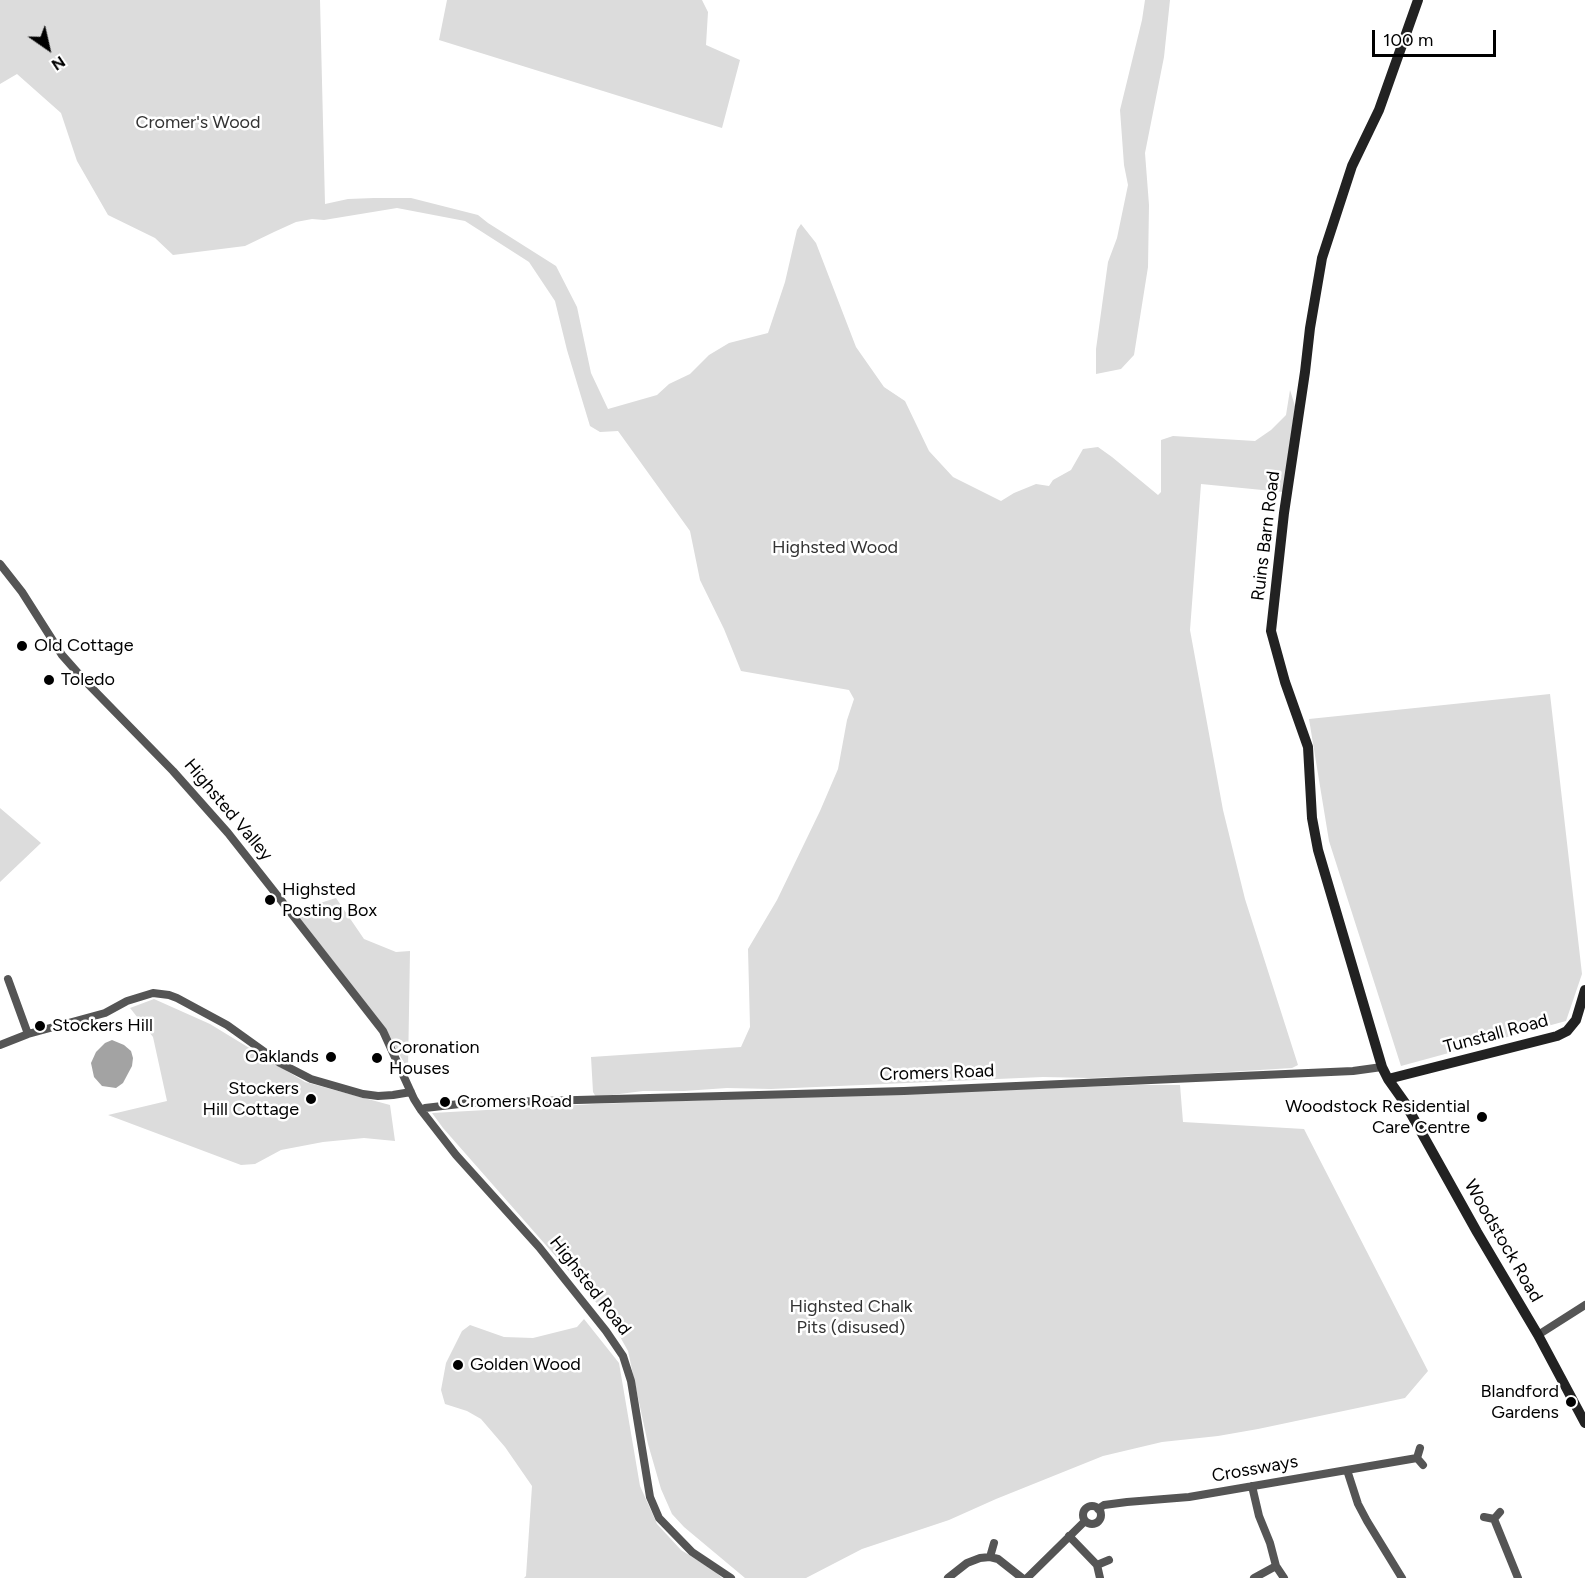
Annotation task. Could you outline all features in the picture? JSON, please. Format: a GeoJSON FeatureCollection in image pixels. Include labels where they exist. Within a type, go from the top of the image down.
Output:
{"type":"FeatureCollection","features":[{"type":"Feature","properties":{"kind":"street","name":"Ruins Barn Road"},"geometry":{"type":"LineString","coordinates":[[1388,1079],[1382,1067],[1318,850],[1312,818],[1308,747],[1285,682],[1271,631],[1284,513],[1322,258],[1352,166],[1379,110],[1418,0]]}},
{"type":"Feature","properties":{"kind":"street","name":"Highsted Valley"},"geometry":{"type":"LineString","coordinates":[[0,564],[22,592],[62,655],[173,771],[228,833],[366,1008],[383,1031],[411,1092]]}},
{"type":"Feature","properties":{"kind":"street"},"geometry":{"type":"LineString","coordinates":[[8,979],[28,1034]]}},
{"type":"Feature","properties":{"kind":"street","name":"Tunstall Road"},"geometry":{"type":"LineString","coordinates":[[1388,1079],[1557,1036],[1567,1031],[1576,1020],[1585,990]]}},
{"type":"Feature","properties":{"kind":"street"},"geometry":{"type":"LineString","coordinates":[[0,1045],[28,1034],[105,1013],[127,1001],[153,993],[177,998],[227,1025],[280,1063],[310,1079],[378,1096],[411,1092]]}},
{"type":"Feature","properties":{"kind":"street","name":"Cromers Road"},"geometry":{"type":"LineString","coordinates":[[421,1110],[468,1103],[904,1091],[1341,1072],[1382,1067]]}},
{"type":"Feature","properties":{"kind":"street","name":"Woodstock Road"},"geometry":{"type":"LineString","coordinates":[[1388,1079],[1405,1103],[1538,1335],[1585,1423]]}},
{"type":"Feature","properties":{"kind":"street","name":"Highsted Road"},"geometry":{"type":"LineString","coordinates":[[411,1092],[421,1110],[456,1155],[539,1247],[623,1356],[631,1381],[650,1497],[659,1518],[692,1552],[731,1578]]}},
{"type":"Feature","properties":{"kind":"street"},"geometry":{"type":"LineString","coordinates":[[1538,1335],[1585,1305]]}},
{"type":"Feature","properties":{"kind":"street","name":"Crossways"},"geometry":{"type":"LineString","coordinates":[[1027,1578],[1084,1521],[1083,1511],[1091,1506],[1098,1509],[1104,1505],[1189,1497],[1347,1470],[1420,1461],[1420,1448]]}},
{"type":"Feature","properties":{"kind":"street"},"geometry":{"type":"LineString","coordinates":[[1347,1470],[1358,1504],[1402,1578]]}},
{"type":"Feature","properties":{"kind":"street"},"geometry":{"type":"LineString","coordinates":[[1252,1486],[1259,1516],[1276,1566],[1284,1578]]}},
{"type":"Feature","properties":{"kind":"street"},"geometry":{"type":"LineString","coordinates":[[1484,1518],[1497,1515],[1518,1578]]}},
{"type":"Feature","properties":{"kind":"street"},"geometry":{"type":"LineString","coordinates":[[1069,1536],[1097,1565],[1100,1578]]}},
{"type":"Feature","properties":{"kind":"street"},"geometry":{"type":"LineString","coordinates":[[990,1557],[994,1543]]}},
{"type":"Feature","properties":{"kind":"street"},"geometry":{"type":"LineString","coordinates":[[948,1578],[967,1563],[990,1557],[999,1559],[1022,1578]]}},
{"type":"Feature","properties":{"kind":"street"},"geometry":{"type":"LineString","coordinates":[[1097,1565],[1109,1560]]}},
{"type":"Feature","properties":{"kind":"street"},"geometry":{"type":"LineString","coordinates":[[1254,1578],[1276,1566]]}},
{"type":"Feature","properties":{"kind":"green space"},"geometry":{"type":"Polygon","coordinates":[[[0,0],[320,0],[325,204],[348,199],[411,198],[478,215],[556,266],[577,307],[591,373],[608,409],[657,395],[669,384],[690,374],[709,355],[729,343],[768,333],[785,282],[797,230],[801,224],[816,243],[856,347],[884,387],[905,401],[929,451],[953,477],[1001,501],[1036,484],[1049,486],[1053,480],[1071,470],[1083,449],[1098,447],[1158,495],[1161,492],[1161,440],[1173,436],[1255,441],[1271,430],[1286,415],[1290,390],[1295,406],[1283,492],[1201,484],[1190,630],[1223,810],[1245,899],[1298,1065],[1292,1068],[1195,1074],[1090,1078],[1043,1077],[771,1089],[643,1091],[596,1097],[593,1092],[591,1057],[741,1047],[750,1027],[748,949],[777,900],[838,769],[847,720],[854,699],[849,690],[741,671],[700,580],[690,531],[618,431],[600,432],[590,426],[555,301],[529,262],[465,221],[397,208],[324,220],[312,219],[296,222],[245,246],[173,255],[155,238],[108,215],[77,161],[61,113],[17,74],[0,84],[0,0]]]}},
{"type":"Feature","properties":{"kind":"green space"},"geometry":{"type":"Polygon","coordinates":[[[447,0],[702,0],[708,12],[706,45],[740,60],[722,128],[439,40],[447,0]]]}},
{"type":"Feature","properties":{"kind":"green space"},"geometry":{"type":"Polygon","coordinates":[[[1145,0],[1170,0],[1164,57],[1145,153],[1149,205],[1148,267],[1134,355],[1121,369],[1096,374],[1096,349],[1108,262],[1117,238],[1128,185],[1124,165],[1120,110],[1145,0]]]}},
{"type":"Feature","properties":{"kind":"green space"},"geometry":{"type":"Polygon","coordinates":[[[1550,694],[1582,974],[1566,1021],[1401,1066],[1329,841],[1309,719],[1550,694]]]}},
{"type":"Feature","properties":{"kind":"green space"},"geometry":{"type":"Polygon","coordinates":[[[0,808],[41,843],[0,882],[0,808]]]}},
{"type":"Feature","properties":{"kind":"green space"},"geometry":{"type":"Polygon","coordinates":[[[336,898],[364,939],[396,952],[410,951],[408,1070],[386,1030],[297,914],[301,909],[336,898]]]}},
{"type":"Feature","properties":{"kind":"green space"},"geometry":{"type":"Polygon","coordinates":[[[154,999],[210,1024],[305,1082],[390,1105],[395,1141],[364,1138],[323,1142],[281,1150],[255,1164],[241,1165],[108,1115],[167,1101],[153,1037],[130,1008],[154,999]]]}},
{"type":"Feature","properties":{"kind":"green space","name":"Highsted Chalk Pits (disused)"},"geometry":{"type":"Polygon","coordinates":[[[1180,1085],[1183,1122],[1304,1129],[1428,1371],[1405,1398],[1258,1429],[1162,1442],[1103,1456],[949,1520],[862,1549],[806,1578],[745,1578],[684,1527],[672,1514],[661,1489],[648,1444],[628,1351],[609,1317],[432,1113],[595,1104],[1180,1085]]]}},
{"type":"Feature","properties":{"kind":"green space"},"geometry":{"type":"Polygon","coordinates":[[[584,1319],[619,1363],[640,1486],[657,1524],[681,1550],[715,1571],[722,1578],[524,1578],[526,1576],[532,1486],[505,1447],[481,1419],[467,1411],[445,1404],[441,1390],[446,1363],[462,1331],[470,1325],[504,1337],[533,1338],[577,1327],[584,1319]]]}},
{"type":"Feature","properties":{"kind":"shaded area"},"geometry":{"type":"Polygon","coordinates":[[[112,1040],[131,1051],[133,1058],[132,1066],[123,1083],[116,1088],[102,1086],[94,1077],[91,1063],[96,1052],[112,1040]]]}},
{"type":"Feature","properties":{"kind":"place","name":"Old Cottage"},"geometry":{"type":"Point","coordinates":[22,646]}},
{"type":"Feature","properties":{"kind":"place","name":"Toledo"},"geometry":{"type":"Point","coordinates":[49,680]}},
{"type":"Feature","properties":{"kind":"place","name":"Highsted Posting Box"},"geometry":{"type":"Point","coordinates":[270,900]}},
{"type":"Feature","properties":{"kind":"place","name":"Stockers Hill"},"geometry":{"type":"Point","coordinates":[40,1026]}},
{"type":"Feature","properties":{"kind":"place","name":"Oaklands"},"geometry":{"type":"Point","coordinates":[331,1057]}},
{"type":"Feature","properties":{"kind":"place","name":"Coronation Houses"},"geometry":{"type":"Point","coordinates":[377,1058]}},
{"type":"Feature","properties":{"kind":"place","name":"Stockers Hill Cottage"},"geometry":{"type":"Point","coordinates":[311,1099]}},
{"type":"Feature","properties":{"kind":"place","name":"Cromers Road"},"geometry":{"type":"Point","coordinates":[445,1102]}},
{"type":"Feature","properties":{"kind":"place","name":"Woodstock Residential Care Centre"},"geometry":{"type":"Point","coordinates":[1482,1117]}},
{"type":"Feature","properties":{"kind":"place","name":"Golden Wood"},"geometry":{"type":"Point","coordinates":[458,1365]}},
{"type":"Feature","properties":{"kind":"place","name":"Blandford Gardens"},"geometry":{"type":"Point","coordinates":[1571,1402]}},
{"type":"Feature","properties":{"kind":"park label","name":"Cromer's Wood"},"geometry":{"type":"Point","coordinates":[198,123]}},
{"type":"Feature","properties":{"kind":"park label","name":"Highsted Wood"},"geometry":{"type":"Point","coordinates":[835,548]}}]}
